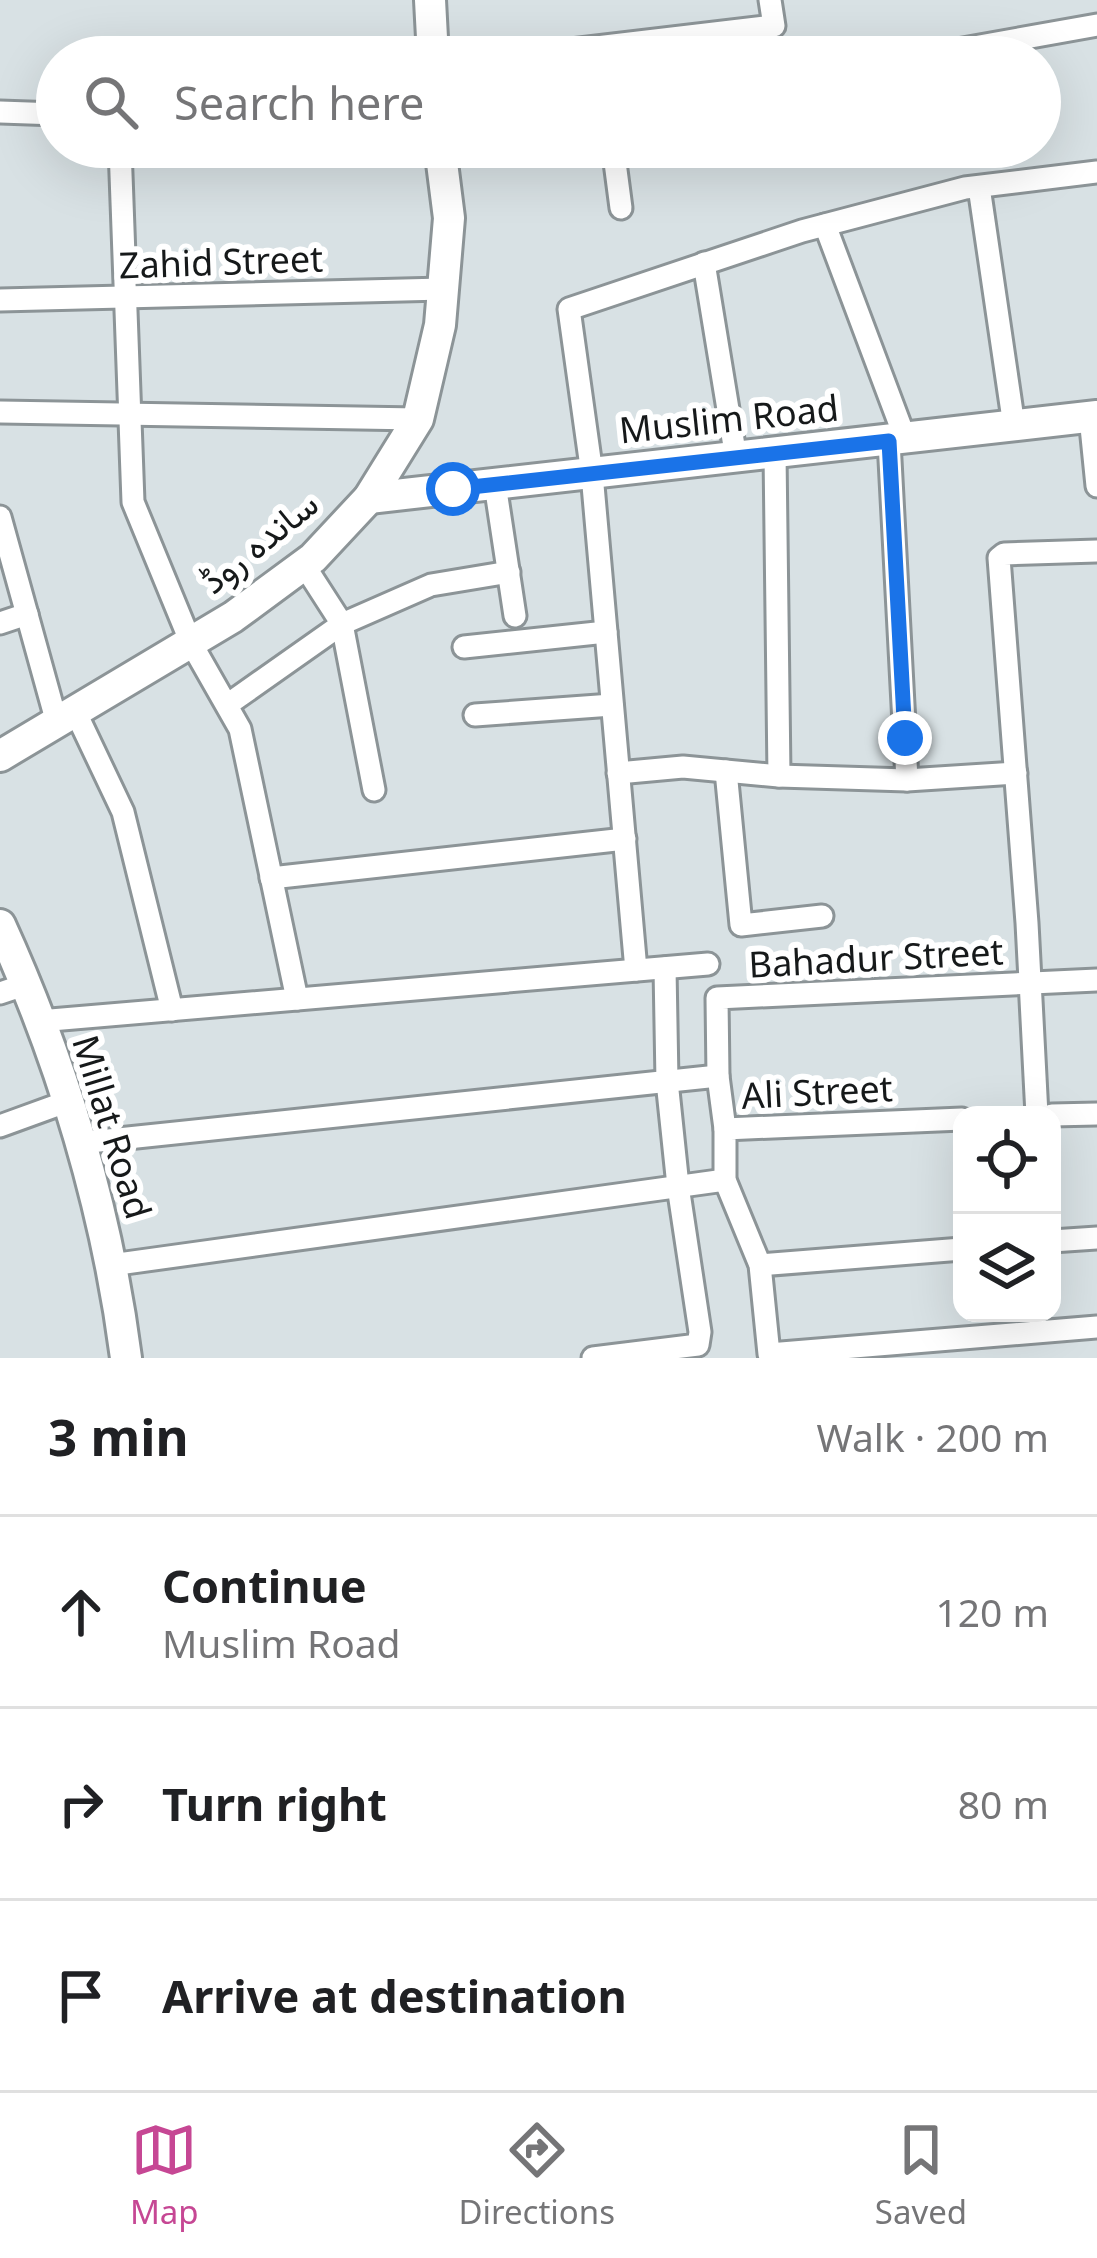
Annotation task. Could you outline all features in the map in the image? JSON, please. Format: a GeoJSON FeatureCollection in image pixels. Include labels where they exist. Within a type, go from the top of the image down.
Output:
{"type":"FeatureCollection","features":[{"type":"Feature","properties":{"kind":"main road"},"geometry":{"type":"LineString","coordinates":[[430,0],[432,36]]}},
{"type":"Feature","properties":{"kind":"main road","name":"ساندہ روڈ"},"geometry":{"type":"LineString","coordinates":[[0,756],[191,643],[304,566],[369,498],[418,419],[440,325],[448,218],[442,168]]}},
{"type":"Feature","properties":{"kind":"main road","name":"Muslim Road"},"geometry":{"type":"LineString","coordinates":[[369,498],[1094,416]]}},
{"type":"Feature","properties":{"kind":"main road","name":"Millat Road"},"geometry":{"type":"LineString","coordinates":[[0,925],[14,989],[39,1021],[80,1143],[111,1265],[126,1358]]}},
{"type":"Feature","properties":{"kind":"street"},"geometry":{"type":"LineString","coordinates":[[704,36],[774,26],[770,0]]}},
{"type":"Feature","properties":{"kind":"street"},"geometry":{"type":"LineString","coordinates":[[1035,36],[1097,25]]}},
{"type":"Feature","properties":{"kind":"street"},"geometry":{"type":"LineString","coordinates":[[0,112],[36,113]]}},
{"type":"Feature","properties":{"kind":"street"},"geometry":{"type":"LineString","coordinates":[[121,168],[134,502],[191,643],[240,729],[297,999]]}},
{"type":"Feature","properties":{"kind":"street"},"geometry":{"type":"LineString","coordinates":[[616,168],[621,208]]}},
{"type":"Feature","properties":{"kind":"street"},"geometry":{"type":"LineString","coordinates":[[636,970],[592,474],[568,309],[825,225],[980,187],[1097,172]]}},
{"type":"Feature","properties":{"kind":"street"},"geometry":{"type":"LineString","coordinates":[[980,187],[1014,426]]}},
{"type":"Feature","properties":{"kind":"street"},"geometry":{"type":"LineString","coordinates":[[825,225],[897,440],[907,780]]}},
{"type":"Feature","properties":{"kind":"street"},"geometry":{"type":"LineString","coordinates":[[704,262],[736,458]]}},
{"type":"Feature","properties":{"kind":"street","name":"Zahid Street"},"geometry":{"type":"LineString","coordinates":[[0,300],[443,289]]}},
{"type":"Feature","properties":{"kind":"street"},"geometry":{"type":"LineString","coordinates":[[0,412],[418,419]]}},
{"type":"Feature","properties":{"kind":"street"},"geometry":{"type":"LineString","coordinates":[[1094,416],[1097,486]]}},
{"type":"Feature","properties":{"kind":"street"},"geometry":{"type":"LineString","coordinates":[[775,453],[779,776]]}},
{"type":"Feature","properties":{"kind":"street"},"geometry":{"type":"LineString","coordinates":[[495,484],[515,616]]}},
{"type":"Feature","properties":{"kind":"street"},"geometry":{"type":"LineString","coordinates":[[0,517],[27,614],[67,718],[123,812],[172,1010]]}},
{"type":"Feature","properties":{"kind":"street"},"geometry":{"type":"LineString","coordinates":[[1036,1106],[999,558],[1004,554],[1097,551]]}},
{"type":"Feature","properties":{"kind":"street"},"geometry":{"type":"LineString","coordinates":[[304,566],[341,624],[374,790]]}},
{"type":"Feature","properties":{"kind":"street"},"geometry":{"type":"LineString","coordinates":[[226,705],[341,624],[431,585],[508,572]]}},
{"type":"Feature","properties":{"kind":"street"},"geometry":{"type":"LineString","coordinates":[[0,623],[27,614]]}},
{"type":"Feature","properties":{"kind":"street"},"geometry":{"type":"LineString","coordinates":[[464,646],[606,632]]}},
{"type":"Feature","properties":{"kind":"street"},"geometry":{"type":"LineString","coordinates":[[476,715],[612,705]]}},
{"type":"Feature","properties":{"kind":"street"},"geometry":{"type":"LineString","coordinates":[[618,773],[683,766],[779,776],[907,780],[1016,773]]}},
{"type":"Feature","properties":{"kind":"street"},"geometry":{"type":"LineString","coordinates":[[726,771],[741,925],[822,916]]}},
{"type":"Feature","properties":{"kind":"street"},"geometry":{"type":"LineString","coordinates":[[271,878],[625,839]]}},
{"type":"Feature","properties":{"kind":"street"},"geometry":{"type":"LineString","coordinates":[[39,1021],[707,964]]}},
{"type":"Feature","properties":{"kind":"street"},"geometry":{"type":"LineString","coordinates":[[593,1358],[698,1345],[667,1081],[665,968]]}},
{"type":"Feature","properties":{"kind":"street","name":"Bahadur Street"},"geometry":{"type":"LineString","coordinates":[[724,1129],[717,998],[1097,980]]}},
{"type":"Feature","properties":{"kind":"street"},"geometry":{"type":"LineString","coordinates":[[80,1143],[718,1076]]}},
{"type":"Feature","properties":{"kind":"street"},"geometry":{"type":"LineString","coordinates":[[0,1126],[66,1102]]}},
{"type":"Feature","properties":{"kind":"street"},"geometry":{"type":"LineString","coordinates":[[1061,1115],[1097,1114]]}},
{"type":"Feature","properties":{"kind":"street","name":"Ali Street"},"geometry":{"type":"LineString","coordinates":[[725,1180],[724,1129],[953,1119]]}},
{"type":"Feature","properties":{"kind":"street"},"geometry":{"type":"LineString","coordinates":[[111,1265],[725,1180],[760,1265],[769,1354],[1097,1328]]}},
{"type":"Feature","properties":{"kind":"street"},"geometry":{"type":"LineString","coordinates":[[1061,1240],[1097,1238]]}},
{"type":"Feature","properties":{"kind":"street"},"geometry":{"type":"LineString","coordinates":[[760,1265],[953,1250]]}},
{"type":"Feature","properties":{"kind":"route"},"geometry":{"type":"LineString","coordinates":[[453,489],[889,441],[905,738]]}}]}
